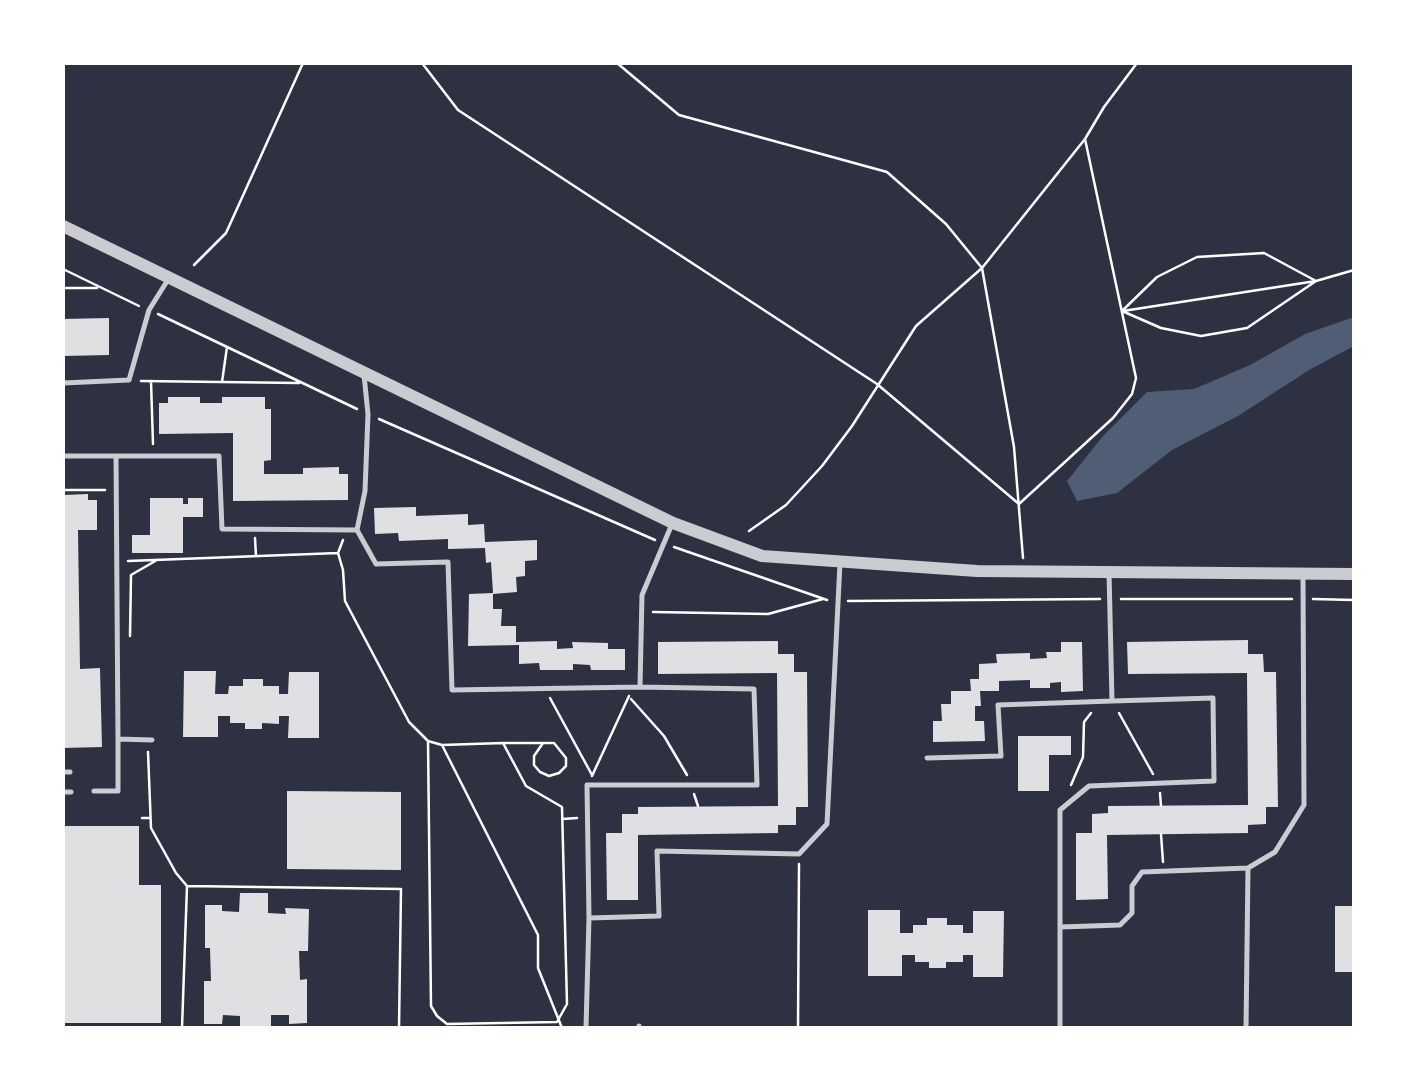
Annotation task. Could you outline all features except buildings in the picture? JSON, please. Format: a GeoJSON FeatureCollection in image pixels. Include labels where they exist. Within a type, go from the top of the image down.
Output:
{"type":"FeatureCollection","features":[{"type":"Feature","properties":{"kind":"street"},"geometry":{"type":"LineString","coordinates":[[63,226],[673,523],[762,556],[965,570],[1354,574]]}},
{"type":"Feature","properties":{"kind":"lane"},"geometry":{"type":"LineString","coordinates":[[63,383],[129,380],[149,310],[169,278]]}},
{"type":"Feature","properties":{"kind":"lane"},"geometry":{"type":"LineString","coordinates":[[364,374],[368,414],[366,491],[357,530],[376,564],[449,562],[452,690],[640,687],[754,689],[757,785],[587,785],[589,918],[586,1028]]}},
{"type":"Feature","properties":{"kind":"lane"},"geometry":{"type":"LineString","coordinates":[[63,456],[219,456],[222,529],[357,530]]}},
{"type":"Feature","properties":{"kind":"lane"},"geometry":{"type":"LineString","coordinates":[[94,792],[118,791],[116,456]]}},
{"type":"Feature","properties":{"kind":"lane"},"geometry":{"type":"LineString","coordinates":[[640,687],[642,594],[673,523]]}},
{"type":"Feature","properties":{"kind":"lane"},"geometry":{"type":"LineString","coordinates":[[589,918],[659,916],[657,851],[799,854],[827,824],[840,563]]}},
{"type":"Feature","properties":{"kind":"lane"},"geometry":{"type":"LineString","coordinates":[[1109,572],[1112,701]]}},
{"type":"Feature","properties":{"kind":"lane"},"geometry":{"type":"LineString","coordinates":[[1060,927],[1120,925],[1132,913],[1132,886],[1142,872],[1248,868],[1275,852],[1304,806],[1303,573]]}},
{"type":"Feature","properties":{"kind":"lane"},"geometry":{"type":"LineString","coordinates":[[927,758],[1001,756],[998,705],[1213,698],[1214,781],[1089,786],[1060,810],[1060,1028]]}},
{"type":"Feature","properties":{"kind":"lane"},"geometry":{"type":"LineString","coordinates":[[118,739],[149,740]]}},
{"type":"Feature","properties":{"kind":"lane"},"geometry":{"type":"LineString","coordinates":[[63,792],[71,792]]}},
{"type":"Feature","properties":{"kind":"lane"},"geometry":{"type":"LineString","coordinates":[[1246,1028],[1248,868]]}},
{"type":"Feature","properties":{"kind":"path"},"geometry":{"type":"LineString","coordinates":[[194,265],[226,233],[303,63]]}},
{"type":"Feature","properties":{"kind":"path"},"geometry":{"type":"LineString","coordinates":[[422,63],[458,110],[877,384],[1019,504]]}},
{"type":"Feature","properties":{"kind":"path"},"geometry":{"type":"LineString","coordinates":[[617,63],[679,115],[887,172],[946,224],[982,268],[1014,447],[1023,559]]}},
{"type":"Feature","properties":{"kind":"path"},"geometry":{"type":"LineString","coordinates":[[749,531],[786,505],[822,466],[916,326],[982,268],[1085,139],[1104,107],[1137,63]]}},
{"type":"Feature","properties":{"kind":"path"},"geometry":{"type":"LineString","coordinates":[[1019,504],[1113,418],[1132,394],[1136,379],[1085,139]]}},
{"type":"Feature","properties":{"kind":"path"},"geometry":{"type":"LineString","coordinates":[[1122,311],[1157,277],[1197,257],[1264,253],[1316,281]]}},
{"type":"Feature","properties":{"kind":"path"},"geometry":{"type":"LineString","coordinates":[[63,270],[368,414],[662,543],[823,599],[1354,600]]}},
{"type":"Feature","properties":{"kind":"path"},"geometry":{"type":"LineString","coordinates":[[1122,311],[1316,281],[1354,270]]}},
{"type":"Feature","properties":{"kind":"path"},"geometry":{"type":"LineString","coordinates":[[1122,311],[1161,328],[1201,336],[1247,328],[1316,281]]}},
{"type":"Feature","properties":{"kind":"path"},"geometry":{"type":"LineString","coordinates":[[63,288],[100,288]]}},
{"type":"Feature","properties":{"kind":"path"},"geometry":{"type":"LineString","coordinates":[[222,382],[227,347]]}},
{"type":"Feature","properties":{"kind":"path"},"geometry":{"type":"LineString","coordinates":[[129,380],[302,383]]}},
{"type":"Feature","properties":{"kind":"path"},"geometry":{"type":"LineString","coordinates":[[151,381],[154,456]]}},
{"type":"Feature","properties":{"kind":"path"},"geometry":{"type":"LineString","coordinates":[[63,490],[117,490]]}},
{"type":"Feature","properties":{"kind":"path"},"geometry":{"type":"LineString","coordinates":[[254,529],[256,556]]}},
{"type":"Feature","properties":{"kind":"path"},"geometry":{"type":"LineString","coordinates":[[348,530],[338,553],[343,570],[345,601],[409,722],[428,741],[442,745],[503,743],[543,743],[554,743],[562,749],[566,766],[559,773],[549,776],[534,765],[534,756],[543,743]]}},
{"type":"Feature","properties":{"kind":"path"},"geometry":{"type":"LineString","coordinates":[[118,561],[338,553]]}},
{"type":"Feature","properties":{"kind":"path"},"geometry":{"type":"LineString","coordinates":[[130,639],[131,575],[157,560]]}},
{"type":"Feature","properties":{"kind":"path"},"geometry":{"type":"LineString","coordinates":[[642,611],[768,614],[823,599]]}},
{"type":"Feature","properties":{"kind":"path"},"geometry":{"type":"LineString","coordinates":[[587,785],[629,696],[640,687]]}},
{"type":"Feature","properties":{"kind":"path"},"geometry":{"type":"LineString","coordinates":[[544,688],[592,775]]}},
{"type":"Feature","properties":{"kind":"path"},"geometry":{"type":"LineString","coordinates":[[629,696],[664,736],[691,785],[698,806]]}},
{"type":"Feature","properties":{"kind":"path"},"geometry":{"type":"LineString","coordinates":[[1112,701],[1159,785],[1161,806]]}},
{"type":"Feature","properties":{"kind":"path"},"geometry":{"type":"LineString","coordinates":[[1060,810],[1083,757],[1084,722]]}},
{"type":"Feature","properties":{"kind":"path"},"geometry":{"type":"LineString","coordinates":[[149,740],[151,828],[176,873],[187,886],[182,1028]]}},
{"type":"Feature","properties":{"kind":"path"},"geometry":{"type":"LineString","coordinates":[[428,741],[431,1006],[447,1026],[557,1022]]}},
{"type":"Feature","properties":{"kind":"path"},"geometry":{"type":"LineString","coordinates":[[503,743],[526,786],[562,807],[567,1004],[557,1022]]}},
{"type":"Feature","properties":{"kind":"path"},"geometry":{"type":"LineString","coordinates":[[442,745],[538,935],[538,968],[557,1022],[562,1028]]}},
{"type":"Feature","properties":{"kind":"path"},"geometry":{"type":"LineString","coordinates":[[142,818],[150,818]]}},
{"type":"Feature","properties":{"kind":"path"},"geometry":{"type":"LineString","coordinates":[[1161,834],[1163,872]]}},
{"type":"Feature","properties":{"kind":"path"},"geometry":{"type":"LineString","coordinates":[[797,1028],[799,854]]}},
{"type":"Feature","properties":{"kind":"path"},"geometry":{"type":"LineString","coordinates":[[187,886],[401,889],[399,1028]]}},
{"type":"Feature","properties":{"kind":"water"},"geometry":{"type":"Polygon","coordinates":[[[1354,317],[1354,346],[1309,370],[1238,416],[1172,450],[1117,493],[1077,501],[1067,481],[1103,436],[1147,392],[1194,389],[1250,365],[1305,334],[1354,317]]]}}]}
